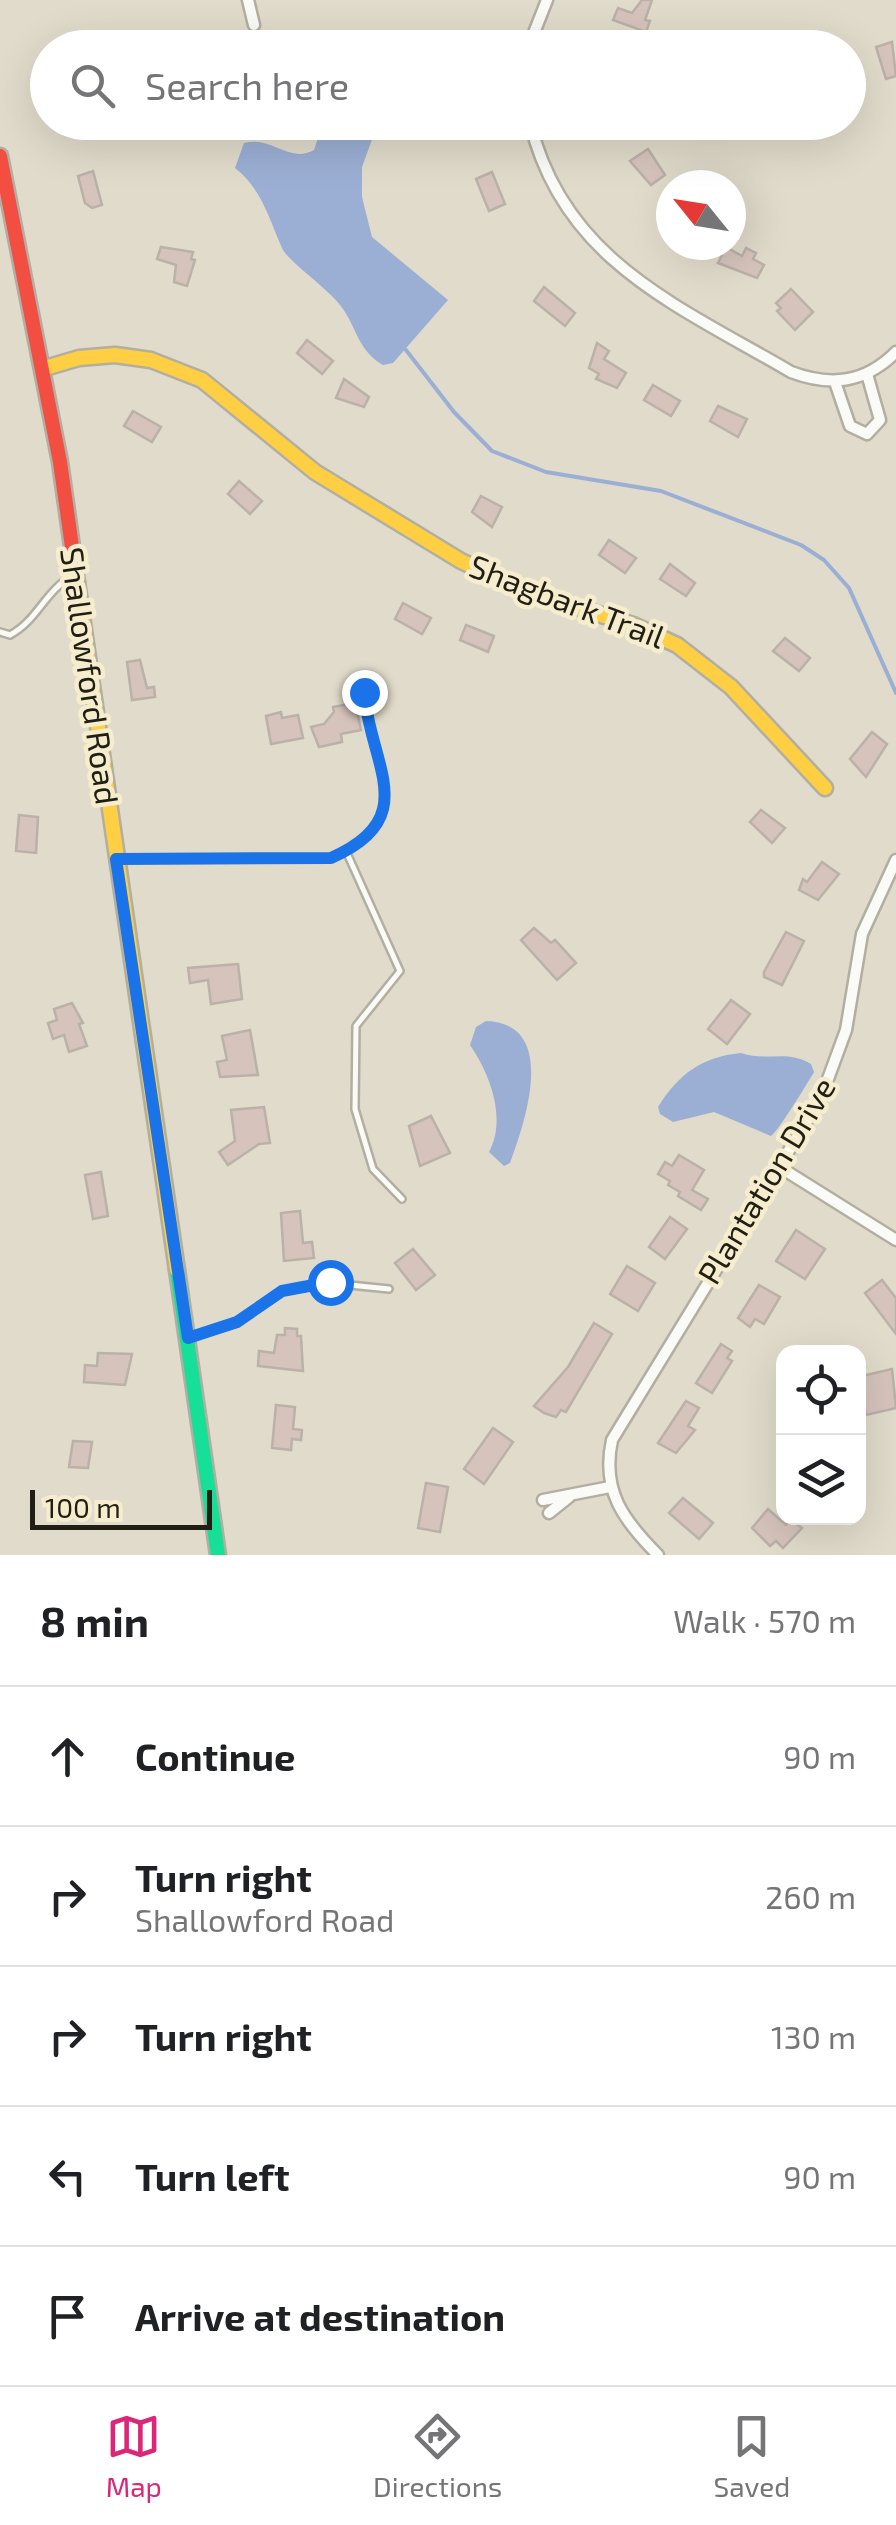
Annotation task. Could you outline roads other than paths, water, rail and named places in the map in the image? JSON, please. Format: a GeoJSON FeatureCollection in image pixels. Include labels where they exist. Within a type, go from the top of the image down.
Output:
{"type":"FeatureCollection","features":[{"type":"Feature","properties":{"kind":"street"},"geometry":{"type":"LineString","coordinates":[[248,0],[254,25]]}},
{"type":"Feature","properties":{"kind":"street"},"geometry":{"type":"LineString","coordinates":[[535,30],[546,0]]}},
{"type":"Feature","properties":{"kind":"street"},"geometry":{"type":"LineString","coordinates":[[536,140],[547,176],[563,206],[590,241],[612,260],[791,372],[835,382],[867,374],[896,352]]}},
{"type":"Feature","properties":{"kind":"street","name":"Shallowford Road"},"geometry":{"type":"LineString","coordinates":[[0,156],[44,368],[218,1555]]}},
{"type":"Feature","properties":{"kind":"street","name":"Shagbark Trail"},"geometry":{"type":"LineString","coordinates":[[44,368],[79,358],[116,355],[151,360],[188,373],[219,392],[315,472],[461,562],[523,590],[634,624],[676,644],[731,687],[825,788]]}},
{"type":"Feature","properties":{"kind":"street"},"geometry":{"type":"LineString","coordinates":[[835,382],[850,426],[867,434],[880,420],[867,374]]}},
{"type":"Feature","properties":{"kind":"street","name":"Plantation Drive"},"geometry":{"type":"LineString","coordinates":[[610,1487],[608,1456],[618,1425],[836,1066],[862,934],[896,860]]}},
{"type":"Feature","properties":{"kind":"street"},"geometry":{"type":"LineString","coordinates":[[778,1166],[895,1238]]}},
{"type":"Feature","properties":{"kind":"street"},"geometry":{"type":"LineString","coordinates":[[543,1500],[610,1487],[630,1526],[658,1555]]}},
{"type":"Feature","properties":{"kind":"street"},"geometry":{"type":"LineString","coordinates":[[549,1513],[570,1496]]}},
{"type":"Feature","properties":{"kind":"lane"},"geometry":{"type":"LineString","coordinates":[[0,632],[10,635],[27,626],[54,586],[73,575]]}},
{"type":"Feature","properties":{"kind":"lane"},"geometry":{"type":"LineString","coordinates":[[116,859],[331,858],[360,845],[382,818],[384,784],[366,722],[364,692]]}},
{"type":"Feature","properties":{"kind":"lane"},"geometry":{"type":"LineString","coordinates":[[346,851],[400,971],[356,1026],[355,1109],[373,1169],[402,1199]]}},
{"type":"Feature","properties":{"kind":"lane"},"geometry":{"type":"LineString","coordinates":[[188,1338],[237,1322],[282,1291],[330,1282],[390,1289]]}},
{"type":"Feature","properties":{"kind":"water"},"geometry":{"type":"Polygon","coordinates":[[[317,140],[372,140],[362,167],[362,197],[372,237],[448,300],[393,363],[383,365],[368,353],[337,301],[286,254],[258,195],[235,168],[244,143],[264,143],[297,154],[314,150],[317,140]]]}},
{"type":"Feature","properties":{"kind":"water"},"geometry":{"type":"Polygon","coordinates":[[[486,1021],[509,1026],[523,1039],[530,1057],[531,1078],[523,1125],[510,1163],[504,1166],[489,1152],[496,1125],[494,1097],[470,1045],[476,1027],[486,1021]]]}},
{"type":"Feature","properties":{"kind":"water"},"geometry":{"type":"Polygon","coordinates":[[[741,1053],[793,1057],[811,1064],[814,1072],[771,1136],[714,1112],[673,1122],[660,1114],[658,1107],[666,1095],[692,1069],[714,1058],[741,1053]]]}},
{"type":"Feature","properties":{"kind":"waterway"},"geometry":{"type":"LineString","coordinates":[[406,350],[454,412],[492,451],[546,472],[661,491],[801,545],[824,560],[849,588],[896,693]]}}]}
